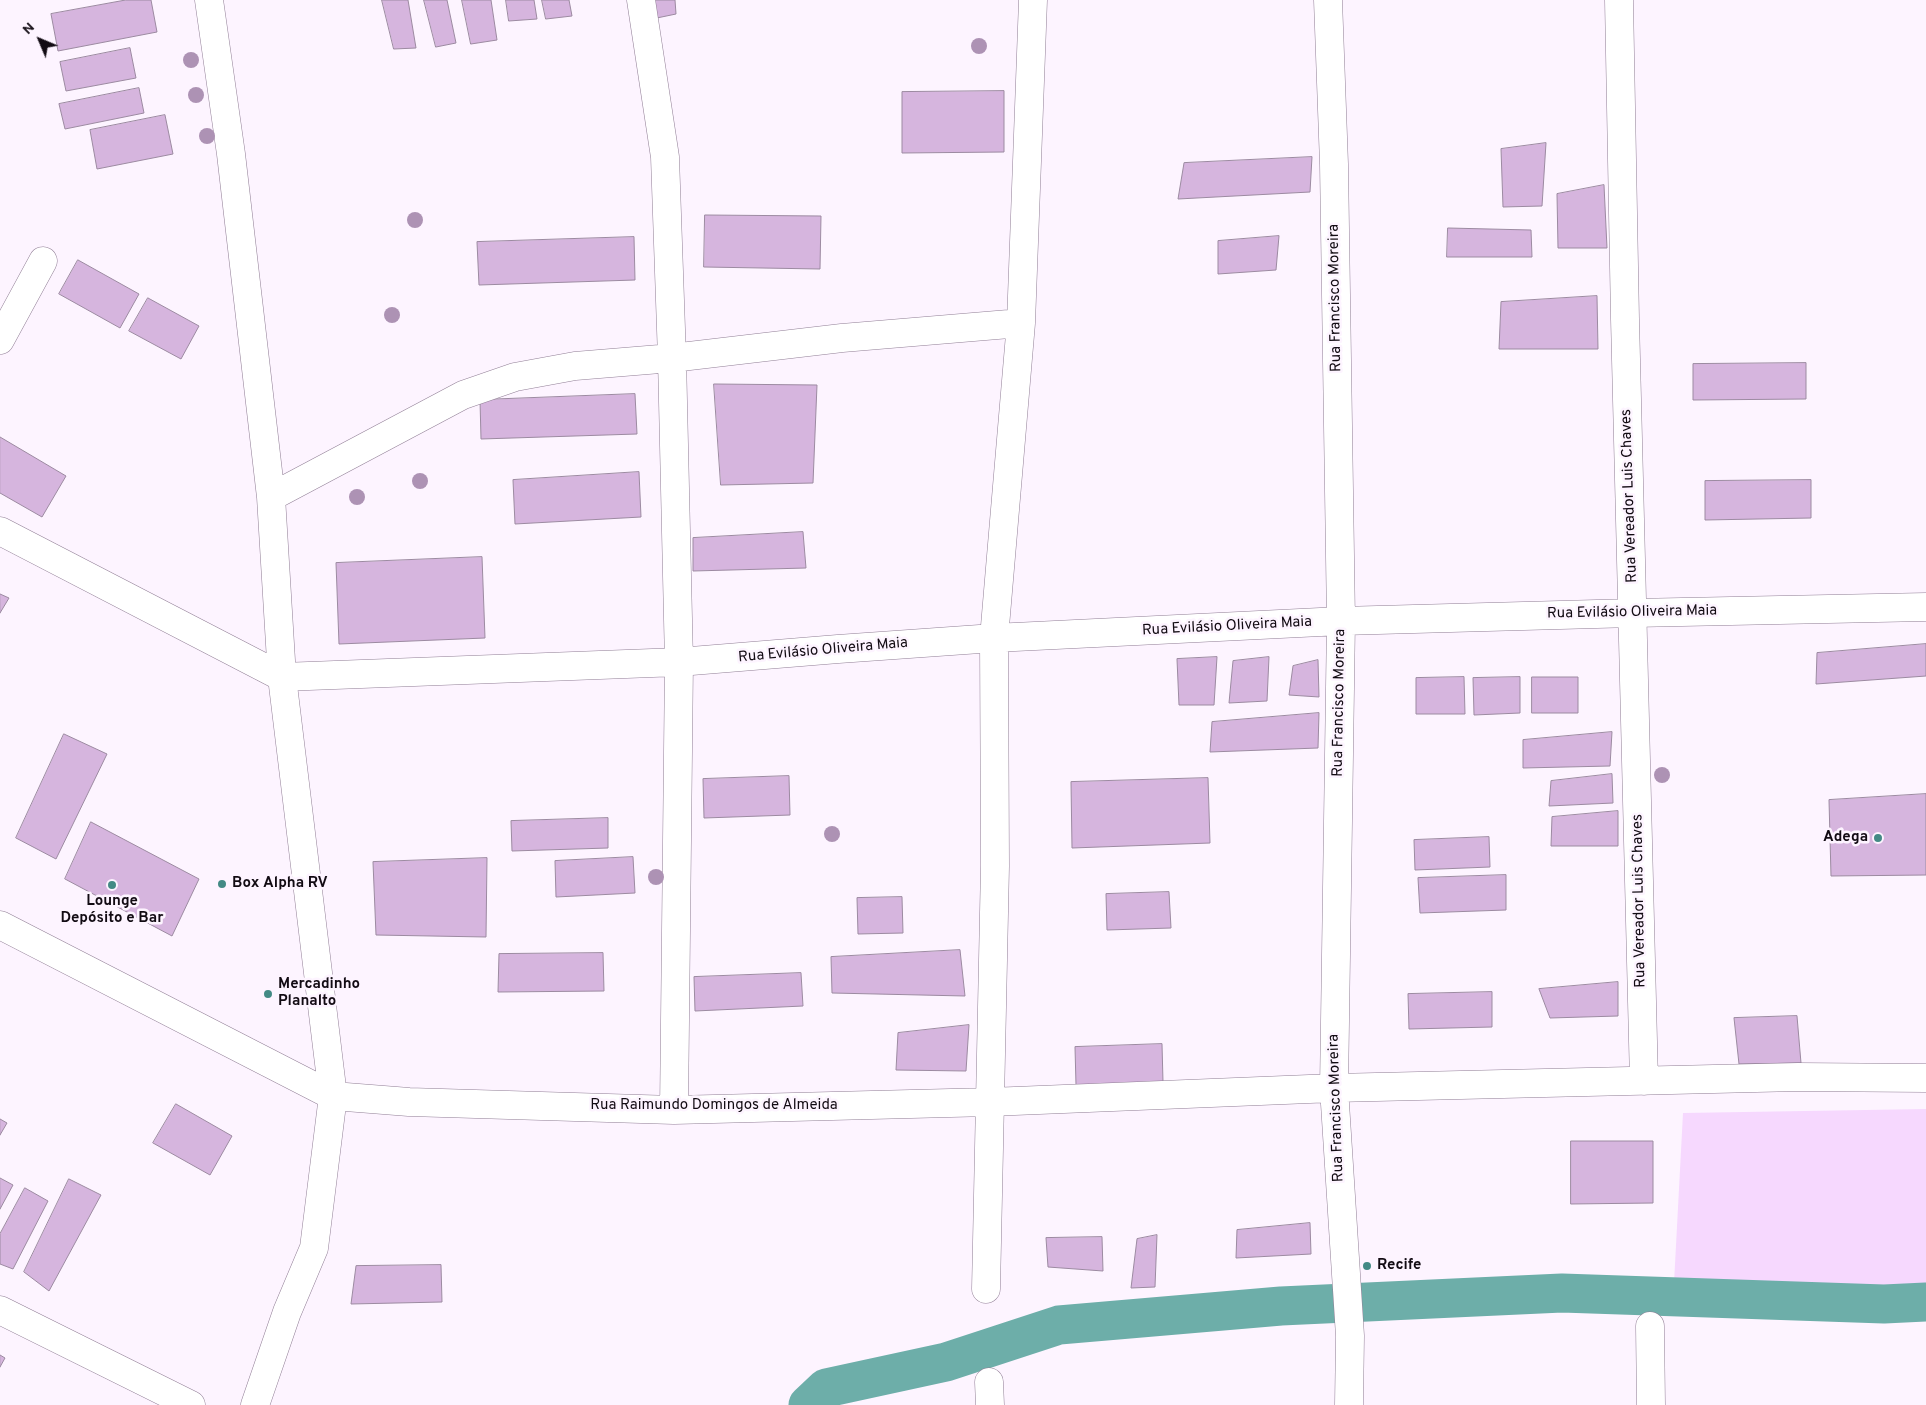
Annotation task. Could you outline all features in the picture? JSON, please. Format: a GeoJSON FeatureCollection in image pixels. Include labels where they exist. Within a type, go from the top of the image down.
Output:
{"type":"FeatureCollection","features":[{"type":"Feature","properties":{"kind":"street"},"geometry":{"type":"LineString","coordinates":[[209,0],[232,163],[271,497],[282,677],[332,1096],[314,1248],[287,1312],[255,1405]]}},
{"type":"Feature","properties":{"kind":"street"},"geometry":{"type":"LineString","coordinates":[[641,0],[665,156],[672,358],[679,662],[674,1110]]}},
{"type":"Feature","properties":{"kind":"street"},"geometry":{"type":"LineString","coordinates":[[986,1289],[995,866],[994,638],[1021,322],[1033,0]]}},
{"type":"Feature","properties":{"kind":"street","name":"Rua Francisco Moreira"},"geometry":{"type":"LineString","coordinates":[[1328,0],[1334,164],[1341,621],[1334,1088],[1350,1336],[1349,1405]]}},
{"type":"Feature","properties":{"kind":"street","name":"Rua Vereador Luis Chaves"},"geometry":{"type":"LineString","coordinates":[[1619,0],[1644,1081]]}},
{"type":"Feature","properties":{"kind":"street"},"geometry":{"type":"LineString","coordinates":[[0,340],[43,261]]}},
{"type":"Feature","properties":{"kind":"street"},"geometry":{"type":"LineString","coordinates":[[271,497],[463,395],[515,377],[576,366],[672,358],[842,338],[1021,322]]}},
{"type":"Feature","properties":{"kind":"street"},"geometry":{"type":"LineString","coordinates":[[0,531],[282,677]]}},
{"type":"Feature","properties":{"kind":"street","name":"Rua Evilásio Oliveira Maia"},"geometry":{"type":"LineString","coordinates":[[282,677],[679,662],[994,638],[1341,621],[1926,607]]}},
{"type":"Feature","properties":{"kind":"street"},"geometry":{"type":"LineString","coordinates":[[0,925],[332,1096]]}},
{"type":"Feature","properties":{"kind":"street","name":"Rua Raimundo Domingos de Almeida"},"geometry":{"type":"LineString","coordinates":[[332,1096],[408,1102],[674,1110],[990,1102],[1334,1088],[1798,1077],[1926,1078]]}},
{"type":"Feature","properties":{"kind":"street"},"geometry":{"type":"LineString","coordinates":[[0,1310],[191,1405]]}},
{"type":"Feature","properties":{"kind":"street"},"geometry":{"type":"LineString","coordinates":[[1650,1326],[1651,1405]]}},
{"type":"Feature","properties":{"kind":"shaded area"},"geometry":{"type":"Polygon","coordinates":[[[1926,1109],[1926,1290],[1674,1283],[1683,1113],[1926,1109]]]}},
{"type":"Feature","properties":{"kind":"building"},"geometry":{"type":"Polygon","coordinates":[[[126,0],[151,0],[157,32],[58,51],[51,14],[126,0]]]}},
{"type":"Feature","properties":{"kind":"building"},"geometry":{"type":"Polygon","coordinates":[[[382,0],[408,0],[416,48],[394,49],[382,0]]]}},
{"type":"Feature","properties":{"kind":"building"},"geometry":{"type":"Polygon","coordinates":[[[424,0],[447,0],[456,43],[436,47],[424,0]]]}},
{"type":"Feature","properties":{"kind":"building"},"geometry":{"type":"Polygon","coordinates":[[[462,0],[491,0],[497,40],[471,44],[462,0]]]}},
{"type":"Feature","properties":{"kind":"building"},"geometry":{"type":"Polygon","coordinates":[[[506,0],[534,0],[537,19],[509,21],[506,0]]]}},
{"type":"Feature","properties":{"kind":"building"},"geometry":{"type":"Polygon","coordinates":[[[542,0],[569,0],[572,16],[546,19],[542,0]]]}},
{"type":"Feature","properties":{"kind":"building"},"geometry":{"type":"Polygon","coordinates":[[[649,0],[675,0],[676,14],[652,19],[649,0]]]}},
{"type":"Feature","properties":{"kind":"building"},"geometry":{"type":"Polygon","coordinates":[[[130,48],[136,78],[66,91],[60,62],[130,48]]]}},
{"type":"Feature","properties":{"kind":"building"},"geometry":{"type":"Polygon","coordinates":[[[139,88],[144,113],[65,129],[59,104],[139,88]]]}},
{"type":"Feature","properties":{"kind":"building"},"geometry":{"type":"Polygon","coordinates":[[[1004,91],[1004,152],[902,153],[902,92],[1004,91]]]}},
{"type":"Feature","properties":{"kind":"building"},"geometry":{"type":"Polygon","coordinates":[[[165,115],[173,154],[97,169],[90,130],[165,115]]]}},
{"type":"Feature","properties":{"kind":"building"},"geometry":{"type":"Polygon","coordinates":[[[1546,143],[1542,206],[1503,207],[1501,149],[1546,143]]]}},
{"type":"Feature","properties":{"kind":"building"},"geometry":{"type":"Polygon","coordinates":[[[1312,157],[1310,192],[1178,199],[1184,163],[1312,157]]]}},
{"type":"Feature","properties":{"kind":"building"},"geometry":{"type":"Polygon","coordinates":[[[1604,185],[1607,248],[1558,248],[1557,194],[1604,185]]]}},
{"type":"Feature","properties":{"kind":"building"},"geometry":{"type":"Polygon","coordinates":[[[705,215],[821,216],[820,269],[704,267],[705,215]]]}},
{"type":"Feature","properties":{"kind":"building"},"geometry":{"type":"Polygon","coordinates":[[[1448,228],[1531,230],[1532,257],[1447,257],[1448,228]]]}},
{"type":"Feature","properties":{"kind":"building"},"geometry":{"type":"Polygon","coordinates":[[[1279,236],[1276,270],[1218,274],[1218,241],[1279,236]]]}},
{"type":"Feature","properties":{"kind":"building"},"geometry":{"type":"Polygon","coordinates":[[[634,237],[635,280],[479,285],[477,242],[634,237]]]}},
{"type":"Feature","properties":{"kind":"building"},"geometry":{"type":"Polygon","coordinates":[[[78,260],[139,294],[120,328],[59,294],[78,260]]]}},
{"type":"Feature","properties":{"kind":"building"},"geometry":{"type":"Polygon","coordinates":[[[1597,296],[1598,349],[1499,349],[1501,302],[1597,296]]]}},
{"type":"Feature","properties":{"kind":"building"},"geometry":{"type":"Polygon","coordinates":[[[148,298],[199,326],[181,359],[129,331],[148,298]]]}},
{"type":"Feature","properties":{"kind":"building"},"geometry":{"type":"Polygon","coordinates":[[[1806,363],[1806,399],[1693,400],[1693,364],[1806,363]]]}},
{"type":"Feature","properties":{"kind":"building"},"geometry":{"type":"Polygon","coordinates":[[[714,384],[817,385],[813,483],[721,485],[714,384]]]}},
{"type":"Feature","properties":{"kind":"building"},"geometry":{"type":"Polygon","coordinates":[[[635,394],[637,434],[481,439],[480,400],[635,394]]]}},
{"type":"Feature","properties":{"kind":"building"},"geometry":{"type":"Polygon","coordinates":[[[0,437],[66,476],[42,517],[0,493],[0,437]]]}},
{"type":"Feature","properties":{"kind":"building"},"geometry":{"type":"Polygon","coordinates":[[[639,472],[641,517],[515,524],[513,480],[639,472]]]}},
{"type":"Feature","properties":{"kind":"building"},"geometry":{"type":"Polygon","coordinates":[[[1811,480],[1811,518],[1705,520],[1705,481],[1811,480]]]}},
{"type":"Feature","properties":{"kind":"building"},"geometry":{"type":"Polygon","coordinates":[[[803,532],[806,568],[693,571],[693,538],[803,532]]]}},
{"type":"Feature","properties":{"kind":"building"},"geometry":{"type":"Polygon","coordinates":[[[482,557],[485,638],[339,644],[336,563],[482,557]]]}},
{"type":"Feature","properties":{"kind":"building"},"geometry":{"type":"Polygon","coordinates":[[[0,594],[9,598],[0,613],[0,594]]]}},
{"type":"Feature","properties":{"kind":"building"},"geometry":{"type":"Polygon","coordinates":[[[1926,644],[1926,676],[1816,684],[1817,653],[1926,644]]]}},
{"type":"Feature","properties":{"kind":"building"},"geometry":{"type":"Polygon","coordinates":[[[1217,657],[1214,705],[1179,705],[1177,659],[1217,657]]]}},
{"type":"Feature","properties":{"kind":"building"},"geometry":{"type":"Polygon","coordinates":[[[1269,657],[1267,701],[1229,703],[1233,661],[1269,657]]]}},
{"type":"Feature","properties":{"kind":"building"},"geometry":{"type":"Polygon","coordinates":[[[1318,660],[1319,697],[1289,695],[1293,666],[1318,660]]]}},
{"type":"Feature","properties":{"kind":"building"},"geometry":{"type":"Polygon","coordinates":[[[1464,677],[1465,714],[1416,714],[1416,678],[1464,677]]]}},
{"type":"Feature","properties":{"kind":"building"},"geometry":{"type":"Polygon","coordinates":[[[1520,677],[1520,713],[1474,715],[1473,678],[1520,677]]]}},
{"type":"Feature","properties":{"kind":"building"},"geometry":{"type":"Polygon","coordinates":[[[1532,677],[1578,677],[1578,713],[1532,713],[1532,677]]]}},
{"type":"Feature","properties":{"kind":"building"},"geometry":{"type":"Polygon","coordinates":[[[1319,713],[1318,748],[1210,752],[1212,722],[1319,713]]]}},
{"type":"Feature","properties":{"kind":"building"},"geometry":{"type":"Polygon","coordinates":[[[1612,732],[1610,766],[1523,768],[1523,740],[1612,732]]]}},
{"type":"Feature","properties":{"kind":"building"},"geometry":{"type":"Polygon","coordinates":[[[64,734],[107,754],[56,859],[16,838],[64,734]]]}},
{"type":"Feature","properties":{"kind":"building"},"geometry":{"type":"Polygon","coordinates":[[[1612,774],[1613,803],[1549,806],[1551,781],[1612,774]]]}},
{"type":"Feature","properties":{"kind":"building"},"geometry":{"type":"Polygon","coordinates":[[[789,776],[790,815],[704,818],[703,779],[789,776]]]}},
{"type":"Feature","properties":{"kind":"building"},"geometry":{"type":"Polygon","coordinates":[[[1208,778],[1210,843],[1072,848],[1071,782],[1208,778]]]}},
{"type":"Feature","properties":{"kind":"building","name":"Adega"},"geometry":{"type":"Polygon","coordinates":[[[1926,794],[1926,875],[1831,876],[1829,800],[1926,794]]]}},
{"type":"Feature","properties":{"kind":"building"},"geometry":{"type":"Polygon","coordinates":[[[1618,811],[1618,846],[1551,846],[1552,817],[1618,811]]]}},
{"type":"Feature","properties":{"kind":"building"},"geometry":{"type":"Polygon","coordinates":[[[608,818],[608,848],[512,851],[511,821],[608,818]]]}},
{"type":"Feature","properties":{"kind":"building"},"geometry":{"type":"Polygon","coordinates":[[[91,822],[199,879],[172,936],[65,879],[91,822]]]}},
{"type":"Feature","properties":{"kind":"building"},"geometry":{"type":"Polygon","coordinates":[[[1489,837],[1490,867],[1415,870],[1414,840],[1489,837]]]}},
{"type":"Feature","properties":{"kind":"building"},"geometry":{"type":"Polygon","coordinates":[[[633,857],[635,893],[556,897],[555,861],[633,857]]]}},
{"type":"Feature","properties":{"kind":"building"},"geometry":{"type":"Polygon","coordinates":[[[487,858],[486,937],[376,935],[373,862],[487,858]]]}},
{"type":"Feature","properties":{"kind":"building"},"geometry":{"type":"Polygon","coordinates":[[[1506,875],[1506,910],[1420,913],[1418,878],[1506,875]]]}},
{"type":"Feature","properties":{"kind":"building"},"geometry":{"type":"Polygon","coordinates":[[[1169,892],[1171,928],[1107,930],[1106,894],[1169,892]]]}},
{"type":"Feature","properties":{"kind":"building"},"geometry":{"type":"Polygon","coordinates":[[[902,897],[903,933],[858,934],[857,898],[902,897]]]}},
{"type":"Feature","properties":{"kind":"building"},"geometry":{"type":"Polygon","coordinates":[[[960,950],[965,996],[832,993],[831,957],[960,950]]]}},
{"type":"Feature","properties":{"kind":"building"},"geometry":{"type":"Polygon","coordinates":[[[603,953],[604,991],[498,992],[499,954],[603,953]]]}},
{"type":"Feature","properties":{"kind":"building"},"geometry":{"type":"Polygon","coordinates":[[[801,973],[803,1006],[695,1011],[694,977],[801,973]]]}},
{"type":"Feature","properties":{"kind":"building"},"geometry":{"type":"Polygon","coordinates":[[[1618,982],[1618,1016],[1550,1018],[1539,989],[1618,982]]]}},
{"type":"Feature","properties":{"kind":"building"},"geometry":{"type":"Polygon","coordinates":[[[1492,992],[1492,1027],[1409,1029],[1408,994],[1492,992]]]}},
{"type":"Feature","properties":{"kind":"building"},"geometry":{"type":"Polygon","coordinates":[[[1797,1016],[1801,1063],[1739,1064],[1734,1018],[1797,1016]]]}},
{"type":"Feature","properties":{"kind":"building"},"geometry":{"type":"Polygon","coordinates":[[[969,1025],[966,1071],[896,1070],[898,1033],[969,1025]]]}},
{"type":"Feature","properties":{"kind":"building"},"geometry":{"type":"Polygon","coordinates":[[[1162,1044],[1163,1082],[1076,1085],[1075,1047],[1162,1044]]]}},
{"type":"Feature","properties":{"kind":"building"},"geometry":{"type":"Polygon","coordinates":[[[176,1104],[232,1136],[210,1175],[153,1143],[176,1104]]]}},
{"type":"Feature","properties":{"kind":"building"},"geometry":{"type":"Polygon","coordinates":[[[0,1119],[7,1123],[0,1135],[0,1119]]]}},
{"type":"Feature","properties":{"kind":"building"},"geometry":{"type":"Polygon","coordinates":[[[1571,1141],[1653,1141],[1653,1203],[1571,1204],[1571,1141]]]}},
{"type":"Feature","properties":{"kind":"building"},"geometry":{"type":"Polygon","coordinates":[[[0,1178],[13,1185],[0,1209],[0,1178]]]}},
{"type":"Feature","properties":{"kind":"building"},"geometry":{"type":"Polygon","coordinates":[[[69,1179],[101,1195],[49,1291],[24,1272],[69,1179]]]}},
{"type":"Feature","properties":{"kind":"building"},"geometry":{"type":"Polygon","coordinates":[[[25,1188],[48,1201],[13,1269],[0,1264],[0,1234],[25,1188]]]}},
{"type":"Feature","properties":{"kind":"building"},"geometry":{"type":"Polygon","coordinates":[[[1310,1223],[1311,1254],[1236,1258],[1237,1230],[1310,1223]]]}},
{"type":"Feature","properties":{"kind":"building"},"geometry":{"type":"Polygon","coordinates":[[[1157,1235],[1155,1287],[1131,1288],[1137,1239],[1157,1235]]]}},
{"type":"Feature","properties":{"kind":"building"},"geometry":{"type":"Polygon","coordinates":[[[1102,1237],[1103,1271],[1048,1267],[1046,1238],[1102,1237]]]}},
{"type":"Feature","properties":{"kind":"building"},"geometry":{"type":"Polygon","coordinates":[[[441,1265],[442,1302],[351,1304],[356,1266],[441,1265]]]}},
{"type":"Feature","properties":{"kind":"building"},"geometry":{"type":"Polygon","coordinates":[[[0,1355],[5,1358],[0,1367],[0,1355]]]}},
{"type":"Feature","properties":{"kind":"waterway"},"geometry":{"type":"LineString","coordinates":[[808,1405],[826,1388],[946,1362],[1059,1325],[1281,1306],[1562,1293],[1884,1304],[1926,1302]]}},
{"type":"Feature","properties":{"kind":"place","name":"Adega"},"geometry":{"type":"Point","coordinates":[1878,838]}},
{"type":"Feature","properties":{"kind":"place","name":"Box Alpha RV"},"geometry":{"type":"Point","coordinates":[222,884]}},
{"type":"Feature","properties":{"kind":"place","name":"Lounge Depósito e Bar"},"geometry":{"type":"Point","coordinates":[112,885]}},
{"type":"Feature","properties":{"kind":"place","name":"Mercadinho Planalto"},"geometry":{"type":"Point","coordinates":[268,994]}},
{"type":"Feature","properties":{"kind":"place","name":"Recife"},"geometry":{"type":"Point","coordinates":[1367,1266]}}]}
